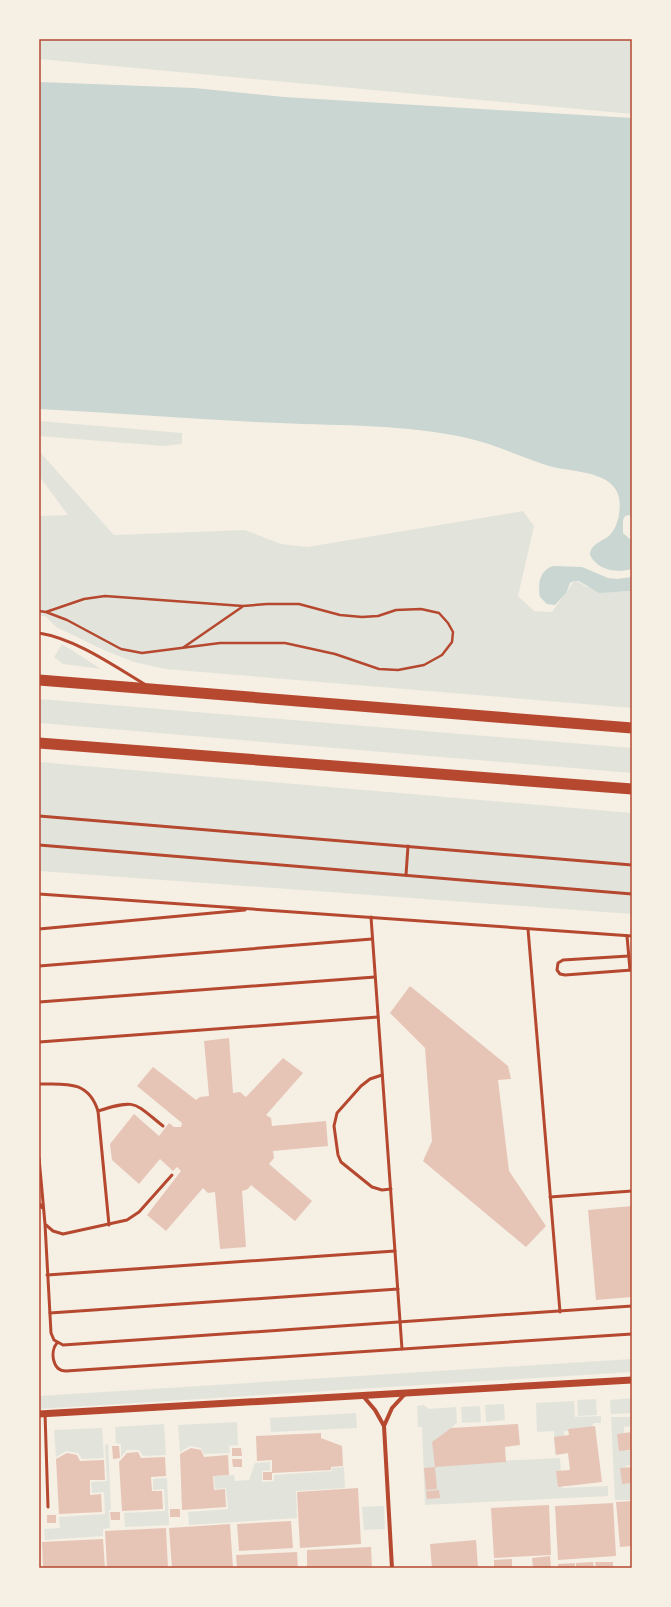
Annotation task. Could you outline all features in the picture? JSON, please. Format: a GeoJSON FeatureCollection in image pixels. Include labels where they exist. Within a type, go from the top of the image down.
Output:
{"type":"FeatureCollection","features":[{"type":"Feature","properties":{"kind":"highway"},"geometry":{"type":"LineString","coordinates":[[39,680],[632,728]]}},
{"type":"Feature","properties":{"kind":"highway"},"geometry":{"type":"LineString","coordinates":[[39,743],[632,789]]}},
{"type":"Feature","properties":{"kind":"street"},"geometry":{"type":"LineString","coordinates":[[42,1414],[632,1380]]}},
{"type":"Feature","properties":{"kind":"street"},"geometry":{"type":"LineString","coordinates":[[384,1426],[392,1408],[405,1394]]}},
{"type":"Feature","properties":{"kind":"street"},"geometry":{"type":"LineString","coordinates":[[363,1396],[376,1410],[384,1426],[392,1568]]}},
{"type":"Feature","properties":{"kind":"lane"},"geometry":{"type":"LineString","coordinates":[[39,633],[50,635],[81,647],[153,689]]}},
{"type":"Feature","properties":{"kind":"lane"},"geometry":{"type":"LineString","coordinates":[[39,816],[632,865]]}},
{"type":"Feature","properties":{"kind":"lane"},"geometry":{"type":"LineString","coordinates":[[39,845],[632,894]]}},
{"type":"Feature","properties":{"kind":"lane"},"geometry":{"type":"LineString","coordinates":[[406,875],[408,846]]}},
{"type":"Feature","properties":{"kind":"lane"},"geometry":{"type":"LineString","coordinates":[[39,894],[632,936]]}},
{"type":"Feature","properties":{"kind":"lane"},"geometry":{"type":"LineString","coordinates":[[39,929],[254,909]]}},
{"type":"Feature","properties":{"kind":"lane"},"geometry":{"type":"LineString","coordinates":[[370,917],[402,1349]]}},
{"type":"Feature","properties":{"kind":"lane"},"geometry":{"type":"LineString","coordinates":[[528,928],[560,1312]]}},
{"type":"Feature","properties":{"kind":"lane"},"geometry":{"type":"LineString","coordinates":[[627,936],[631,970],[565,975],[560,974],[557,970],[558,963],[563,960],[629,956]]}},
{"type":"Feature","properties":{"kind":"lane"},"geometry":{"type":"LineString","coordinates":[[39,966],[372,939]]}},
{"type":"Feature","properties":{"kind":"lane"},"geometry":{"type":"LineString","coordinates":[[39,1002],[375,977]]}},
{"type":"Feature","properties":{"kind":"lane"},"geometry":{"type":"LineString","coordinates":[[39,1042],[378,1017]]}},
{"type":"Feature","properties":{"kind":"lane"},"geometry":{"type":"LineString","coordinates":[[382,1075],[370,1079],[361,1086],[337,1113],[334,1126],[338,1155],[341,1162],[372,1187],[382,1190],[391,1189]]}},
{"type":"Feature","properties":{"kind":"lane"},"geometry":{"type":"LineString","coordinates":[[39,1084],[70,1084],[77,1086],[93,1098],[98,1111],[108,1225]]}},
{"type":"Feature","properties":{"kind":"lane"},"geometry":{"type":"LineString","coordinates":[[98,1111],[128,1103],[137,1106],[163,1126]]}},
{"type":"Feature","properties":{"kind":"lane"},"geometry":{"type":"LineString","coordinates":[[39,1158],[41,1205],[45,1224],[51,1334],[57,1342],[63,1345],[632,1306]]}},
{"type":"Feature","properties":{"kind":"lane"},"geometry":{"type":"LineString","coordinates":[[45,1224],[53,1231],[63,1234],[108,1225],[133,1216],[172,1175]]}},
{"type":"Feature","properties":{"kind":"lane"},"geometry":{"type":"LineString","coordinates":[[550,1197],[632,1191]]}},
{"type":"Feature","properties":{"kind":"lane"},"geometry":{"type":"LineString","coordinates":[[47,1275],[395,1251]]}},
{"type":"Feature","properties":{"kind":"lane"},"geometry":{"type":"LineString","coordinates":[[50,1313],[398,1289]]}},
{"type":"Feature","properties":{"kind":"lane"},"geometry":{"type":"LineString","coordinates":[[57,1342],[54,1348],[55,1365],[59,1370],[66,1371],[632,1334]]}},
{"type":"Feature","properties":{"kind":"lane"},"geometry":{"type":"LineString","coordinates":[[42,1414],[48,1507]]}},
{"type":"Feature","properties":{"kind":"path"},"geometry":{"type":"LineString","coordinates":[[39,612],[46,612],[84,599],[105,596],[243,606],[299,604],[340,615],[362,617],[378,616],[396,610],[421,608],[439,613],[448,623],[453,632],[452,642],[442,655],[424,665],[398,670],[379,669],[334,654],[285,643],[220,643],[142,653],[121,649],[68,620],[46,612]]}},
{"type":"Feature","properties":{"kind":"path"},"geometry":{"type":"LineString","coordinates":[[182,648],[243,606]]}},
{"type":"Feature","properties":{"kind":"shaded area"},"geometry":{"type":"Polygon","coordinates":[[[39,39],[632,39],[632,114],[39,59],[39,39]]]}},
{"type":"Feature","properties":{"kind":"shaded area"},"geometry":{"type":"Polygon","coordinates":[[[39,82],[194,88],[284,97],[632,118],[632,517],[629,515],[625,516],[623,520],[623,533],[632,541],[632,569],[620,571],[608,570],[593,560],[590,555],[592,548],[610,535],[618,521],[620,504],[618,494],[613,486],[606,480],[588,473],[549,466],[498,447],[467,438],[444,433],[397,428],[250,422],[39,409],[39,82]]]}},
{"type":"Feature","properties":{"kind":"shaded area"},"geometry":{"type":"Polygon","coordinates":[[[39,421],[182,433],[182,444],[163,446],[39,436],[39,421]]]}},
{"type":"Feature","properties":{"kind":"shaded area"},"geometry":{"type":"Polygon","coordinates":[[[39,451],[114,535],[245,530],[281,544],[307,547],[523,511],[534,526],[518,596],[534,611],[552,612],[574,581],[593,589],[604,591],[632,591],[632,708],[165,669],[134,662],[106,651],[56,627],[45,616],[39,616],[39,516],[68,515],[39,476],[39,451]]]}},
{"type":"Feature","properties":{"kind":"shaded area"},"geometry":{"type":"Polygon","coordinates":[[[553,566],[582,567],[608,578],[617,579],[632,577],[632,591],[599,593],[579,581],[574,581],[570,583],[566,593],[555,605],[547,604],[540,597],[540,578],[548,568],[553,566]]]}},
{"type":"Feature","properties":{"kind":"shaded area"},"geometry":{"type":"Polygon","coordinates":[[[62,644],[101,669],[63,664],[54,657],[62,644]]]}},
{"type":"Feature","properties":{"kind":"shaded area"},"geometry":{"type":"Polygon","coordinates":[[[39,699],[632,748],[632,773],[39,723],[39,699]]]}},
{"type":"Feature","properties":{"kind":"shaded area"},"geometry":{"type":"Polygon","coordinates":[[[39,762],[632,813],[632,914],[39,871],[39,762]]]}},
{"type":"Feature","properties":{"kind":"shaded area"},"geometry":{"type":"Polygon","coordinates":[[[632,1359],[632,1372],[39,1409],[39,1396],[632,1359]]]}},
{"type":"Feature","properties":{"kind":"shaded area"},"geometry":{"type":"Polygon","coordinates":[[[632,1398],[632,1413],[611,1414],[610,1400],[632,1398]]]}},
{"type":"Feature","properties":{"kind":"shaded area"},"geometry":{"type":"Polygon","coordinates":[[[596,1399],[597,1415],[578,1416],[577,1400],[596,1399]]]}},
{"type":"Feature","properties":{"kind":"shaded area"},"geometry":{"type":"Polygon","coordinates":[[[574,1401],[575,1417],[601,1416],[601,1423],[594,1423],[588,1430],[564,1431],[565,1454],[555,1454],[554,1431],[537,1432],[536,1403],[574,1401]]]}},
{"type":"Feature","properties":{"kind":"shaded area"},"geometry":{"type":"Polygon","coordinates":[[[504,1404],[505,1420],[486,1422],[485,1405],[504,1404]]]}},
{"type":"Feature","properties":{"kind":"shaded area"},"geometry":{"type":"Polygon","coordinates":[[[424,1405],[429,1409],[456,1407],[457,1423],[434,1443],[435,1464],[560,1458],[562,1488],[608,1486],[608,1496],[425,1505],[422,1427],[418,1427],[417,1406],[424,1405]]]}},
{"type":"Feature","properties":{"kind":"shaded area"},"geometry":{"type":"Polygon","coordinates":[[[480,1406],[481,1422],[462,1423],[461,1407],[480,1406]]]}},
{"type":"Feature","properties":{"kind":"shaded area"},"geometry":{"type":"Polygon","coordinates":[[[356,1413],[357,1428],[271,1432],[270,1418],[356,1413]]]}},
{"type":"Feature","properties":{"kind":"shaded area"},"geometry":{"type":"Polygon","coordinates":[[[611,1417],[632,1417],[632,1426],[624,1427],[625,1451],[632,1451],[632,1465],[625,1466],[625,1483],[632,1483],[632,1500],[615,1500],[611,1417]]]}},
{"type":"Feature","properties":{"kind":"shaded area"},"geometry":{"type":"Polygon","coordinates":[[[237,1422],[238,1445],[229,1446],[230,1453],[204,1454],[201,1448],[190,1446],[180,1452],[178,1425],[237,1422]]]}},
{"type":"Feature","properties":{"kind":"shaded area"},"geometry":{"type":"Polygon","coordinates":[[[164,1424],[166,1455],[143,1456],[139,1450],[127,1450],[121,1457],[121,1444],[116,1443],[115,1427],[164,1424]]]}},
{"type":"Feature","properties":{"kind":"shaded area"},"geometry":{"type":"Polygon","coordinates":[[[102,1428],[104,1458],[82,1459],[78,1453],[66,1451],[56,1457],[54,1430],[102,1428]]]}},
{"type":"Feature","properties":{"kind":"shaded area"},"geometry":{"type":"Polygon","coordinates":[[[108,1444],[111,1510],[109,1510],[110,1528],[103,1529],[103,1536],[45,1540],[44,1529],[60,1528],[59,1517],[105,1514],[104,1492],[92,1493],[91,1482],[107,1481],[105,1445],[108,1444]]]}},
{"type":"Feature","properties":{"kind":"shaded area"},"geometry":{"type":"Polygon","coordinates":[[[270,1462],[270,1470],[262,1471],[262,1482],[274,1481],[274,1475],[332,1471],[332,1468],[344,1467],[345,1488],[296,1491],[297,1518],[189,1525],[188,1512],[228,1509],[226,1488],[215,1489],[214,1476],[234,1475],[235,1481],[249,1480],[255,1463],[270,1462]]]}},
{"type":"Feature","properties":{"kind":"shaded area"},"geometry":{"type":"Polygon","coordinates":[[[167,1478],[169,1525],[125,1527],[124,1513],[165,1511],[164,1489],[153,1490],[153,1479],[167,1478]]]}},
{"type":"Feature","properties":{"kind":"shaded area"},"geometry":{"type":"Polygon","coordinates":[[[384,1506],[385,1529],[364,1530],[362,1507],[384,1506]]]}},
{"type":"Feature","properties":{"kind":"building"},"geometry":{"type":"Polygon","coordinates":[[[410,986],[508,1066],[511,1079],[498,1080],[509,1171],[546,1226],[526,1247],[423,1161],[432,1141],[425,1048],[390,1013],[410,986]]]}},
{"type":"Feature","properties":{"kind":"building"},"geometry":{"type":"Polygon","coordinates":[[[229,1038],[233,1093],[240,1092],[246,1097],[283,1058],[303,1073],[266,1115],[271,1118],[272,1126],[326,1121],[328,1146],[273,1151],[274,1158],[269,1164],[312,1201],[295,1221],[251,1185],[248,1189],[242,1191],[246,1247],[220,1249],[215,1192],[208,1193],[203,1188],[166,1231],[147,1215],[181,1171],[177,1167],[173,1171],[160,1159],[139,1184],[112,1160],[110,1144],[134,1114],[159,1136],[169,1123],[174,1127],[181,1127],[182,1123],[137,1086],[153,1067],[196,1100],[200,1097],[209,1096],[204,1041],[229,1038]]]}},
{"type":"Feature","properties":{"kind":"building"},"geometry":{"type":"Polygon","coordinates":[[[632,1206],[632,1297],[596,1300],[588,1210],[632,1206]]]}},
{"type":"Feature","properties":{"kind":"building"},"geometry":{"type":"Polygon","coordinates":[[[518,1424],[520,1445],[505,1447],[506,1462],[435,1467],[432,1442],[451,1428],[518,1424]]]}},
{"type":"Feature","properties":{"kind":"building"},"geometry":{"type":"Polygon","coordinates":[[[595,1426],[602,1482],[558,1487],[556,1471],[570,1470],[568,1453],[556,1455],[554,1437],[569,1435],[568,1429],[595,1426]]]}},
{"type":"Feature","properties":{"kind":"building"},"geometry":{"type":"Polygon","coordinates":[[[632,1432],[632,1450],[619,1451],[617,1434],[632,1432]]]}},
{"type":"Feature","properties":{"kind":"building"},"geometry":{"type":"Polygon","coordinates":[[[321,1433],[321,1438],[342,1446],[343,1466],[331,1467],[331,1470],[272,1473],[272,1480],[263,1480],[263,1472],[272,1472],[272,1460],[257,1461],[256,1436],[321,1433]]]}},
{"type":"Feature","properties":{"kind":"building"},"geometry":{"type":"Polygon","coordinates":[[[112,1446],[119,1446],[120,1458],[113,1459],[112,1446]]]}},
{"type":"Feature","properties":{"kind":"building"},"geometry":{"type":"Polygon","coordinates":[[[191,1448],[201,1450],[204,1457],[228,1455],[229,1475],[213,1476],[214,1490],[225,1489],[226,1507],[182,1510],[180,1454],[191,1448]]]}},
{"type":"Feature","properties":{"kind":"building"},"geometry":{"type":"Polygon","coordinates":[[[232,1448],[241,1448],[242,1456],[232,1456],[232,1448]]]}},
{"type":"Feature","properties":{"kind":"building"},"geometry":{"type":"Polygon","coordinates":[[[138,1452],[141,1458],[165,1457],[166,1476],[151,1477],[152,1491],[162,1491],[163,1509],[122,1511],[119,1462],[127,1453],[138,1452]]]}},
{"type":"Feature","properties":{"kind":"building"},"geometry":{"type":"Polygon","coordinates":[[[67,1453],[77,1455],[80,1461],[104,1460],[105,1480],[90,1480],[90,1495],[101,1494],[102,1512],[59,1514],[56,1459],[67,1453]]]}},
{"type":"Feature","properties":{"kind":"building"},"geometry":{"type":"Polygon","coordinates":[[[232,1459],[242,1459],[242,1467],[233,1467],[232,1459]]]}},
{"type":"Feature","properties":{"kind":"building"},"geometry":{"type":"Polygon","coordinates":[[[435,1467],[437,1489],[426,1490],[424,1468],[435,1467]]]}},
{"type":"Feature","properties":{"kind":"building"},"geometry":{"type":"Polygon","coordinates":[[[632,1467],[632,1483],[622,1484],[620,1468],[632,1467]]]}},
{"type":"Feature","properties":{"kind":"building"},"geometry":{"type":"Polygon","coordinates":[[[358,1488],[361,1544],[300,1548],[297,1492],[358,1488]]]}},
{"type":"Feature","properties":{"kind":"building"},"geometry":{"type":"Polygon","coordinates":[[[439,1490],[440,1498],[427,1499],[426,1491],[439,1490]]]}},
{"type":"Feature","properties":{"kind":"building"},"geometry":{"type":"Polygon","coordinates":[[[632,1501],[632,1546],[620,1547],[616,1502],[632,1501]]]}},
{"type":"Feature","properties":{"kind":"building"},"geometry":{"type":"Polygon","coordinates":[[[613,1503],[616,1556],[558,1560],[555,1506],[613,1503]]]}},
{"type":"Feature","properties":{"kind":"building"},"geometry":{"type":"Polygon","coordinates":[[[549,1505],[551,1555],[494,1558],[491,1508],[549,1505]]]}},
{"type":"Feature","properties":{"kind":"building"},"geometry":{"type":"Polygon","coordinates":[[[170,1509],[180,1509],[180,1517],[170,1517],[170,1509]]]}},
{"type":"Feature","properties":{"kind":"building"},"geometry":{"type":"Polygon","coordinates":[[[110,1512],[120,1512],[120,1520],[111,1520],[110,1512]]]}},
{"type":"Feature","properties":{"kind":"building"},"geometry":{"type":"Polygon","coordinates":[[[47,1515],[56,1515],[56,1523],[47,1523],[47,1515]]]}},
{"type":"Feature","properties":{"kind":"building"},"geometry":{"type":"Polygon","coordinates":[[[291,1521],[293,1548],[239,1551],[237,1524],[291,1521]]]}},
{"type":"Feature","properties":{"kind":"building"},"geometry":{"type":"Polygon","coordinates":[[[230,1524],[233,1568],[172,1568],[169,1528],[230,1524]]]}},
{"type":"Feature","properties":{"kind":"building"},"geometry":{"type":"Polygon","coordinates":[[[166,1528],[168,1568],[107,1568],[105,1531],[166,1528]]]}},
{"type":"Feature","properties":{"kind":"building"},"geometry":{"type":"Polygon","coordinates":[[[103,1539],[105,1568],[43,1568],[42,1542],[103,1539]]]}},
{"type":"Feature","properties":{"kind":"building"},"geometry":{"type":"Polygon","coordinates":[[[476,1540],[478,1568],[432,1568],[430,1544],[476,1540]]]}},
{"type":"Feature","properties":{"kind":"building"},"geometry":{"type":"Polygon","coordinates":[[[371,1547],[372,1568],[307,1568],[307,1550],[371,1547]]]}},
{"type":"Feature","properties":{"kind":"building"},"geometry":{"type":"Polygon","coordinates":[[[297,1552],[298,1568],[237,1568],[236,1555],[297,1552]]]}},
{"type":"Feature","properties":{"kind":"building"},"geometry":{"type":"Polygon","coordinates":[[[550,1556],[551,1567],[533,1568],[532,1558],[550,1556]]]}},
{"type":"Feature","properties":{"kind":"building"},"geometry":{"type":"Polygon","coordinates":[[[512,1559],[512,1568],[494,1568],[494,1560],[512,1559]]]}},
{"type":"Feature","properties":{"kind":"building"},"geometry":{"type":"Polygon","coordinates":[[[593,1562],[594,1568],[576,1568],[576,1563],[593,1562]]]}},
{"type":"Feature","properties":{"kind":"building"},"geometry":{"type":"Polygon","coordinates":[[[595,1562],[613,1562],[613,1568],[596,1568],[595,1562]]]}},
{"type":"Feature","properties":{"kind":"building"},"geometry":{"type":"Polygon","coordinates":[[[575,1563],[575,1568],[558,1568],[558,1564],[575,1563]]]}}]}
